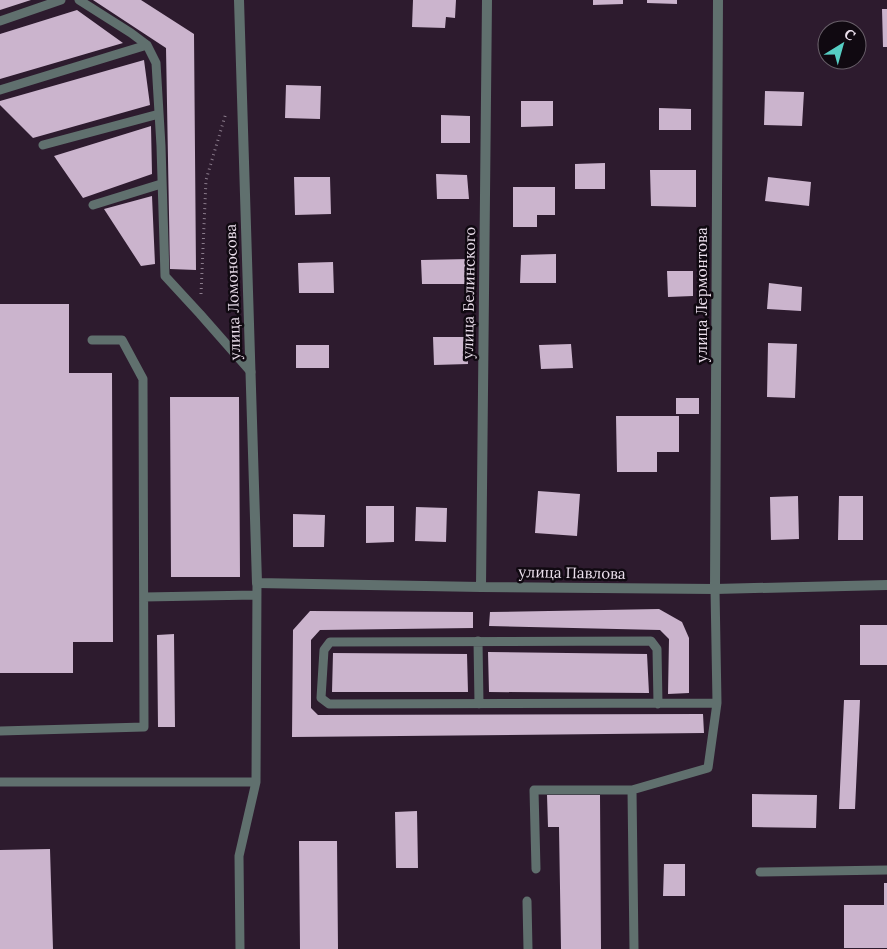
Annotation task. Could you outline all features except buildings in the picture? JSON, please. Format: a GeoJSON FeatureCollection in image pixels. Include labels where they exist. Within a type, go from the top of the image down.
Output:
{"type":"FeatureCollection","features":[{"type":"Feature","properties":{"kind":"street","name":"улица Ломоносова"},"geometry":{"type":"LineString","coordinates":[[239,0],[257,583]]}},
{"type":"Feature","properties":{"kind":"street","name":"улица Белинского"},"geometry":{"type":"LineString","coordinates":[[481,587],[487,0]]}},
{"type":"Feature","properties":{"kind":"street","name":"улица Лермонтова"},"geometry":{"type":"LineString","coordinates":[[715,589],[718,0]]}},
{"type":"Feature","properties":{"kind":"street","name":"улица Павлова"},"geometry":{"type":"LineString","coordinates":[[257,583],[715,589],[887,585]]}},
{"type":"Feature","properties":{"kind":"lane"},"geometry":{"type":"LineString","coordinates":[[0,21],[61,0]]}},
{"type":"Feature","properties":{"kind":"lane"},"geometry":{"type":"LineString","coordinates":[[79,0],[147,45],[156,63],[164,276],[251,372]]}},
{"type":"Feature","properties":{"kind":"lane"},"geometry":{"type":"LineString","coordinates":[[0,90],[147,45]]}},
{"type":"Feature","properties":{"kind":"lane"},"geometry":{"type":"LineString","coordinates":[[42,145],[159,114]]}},
{"type":"Feature","properties":{"kind":"lane"},"geometry":{"type":"LineString","coordinates":[[94,205],[161,184]]}},
{"type":"Feature","properties":{"kind":"lane"},"geometry":{"type":"LineString","coordinates":[[0,731],[144,727],[143,379],[122,340],[92,340]]}},
{"type":"Feature","properties":{"kind":"lane"},"geometry":{"type":"LineString","coordinates":[[240,949],[239,856],[256,782],[257,583]]}},
{"type":"Feature","properties":{"kind":"lane"},"geometry":{"type":"LineString","coordinates":[[536,869],[534,790],[632,790],[708,768],[717,703],[715,589]]}},
{"type":"Feature","properties":{"kind":"lane"},"geometry":{"type":"LineString","coordinates":[[144,597],[257,595]]}},
{"type":"Feature","properties":{"kind":"lane"},"geometry":{"type":"LineString","coordinates":[[658,704],[658,649],[652,641],[330,642],[324,650],[321,698],[329,704],[658,704],[717,703]]}},
{"type":"Feature","properties":{"kind":"lane"},"geometry":{"type":"LineString","coordinates":[[478,642],[479,704]]}},
{"type":"Feature","properties":{"kind":"lane"},"geometry":{"type":"LineString","coordinates":[[0,782],[256,782]]}},
{"type":"Feature","properties":{"kind":"lane"},"geometry":{"type":"LineString","coordinates":[[632,790],[634,949]]}},
{"type":"Feature","properties":{"kind":"lane"},"geometry":{"type":"LineString","coordinates":[[760,872],[887,870]]}},
{"type":"Feature","properties":{"kind":"lane"},"geometry":{"type":"LineString","coordinates":[[527,901],[528,949]]}},
{"type":"Feature","properties":{"kind":"path"},"geometry":{"type":"LineString","coordinates":[[200,314],[206,180],[227,110]]}}]}
